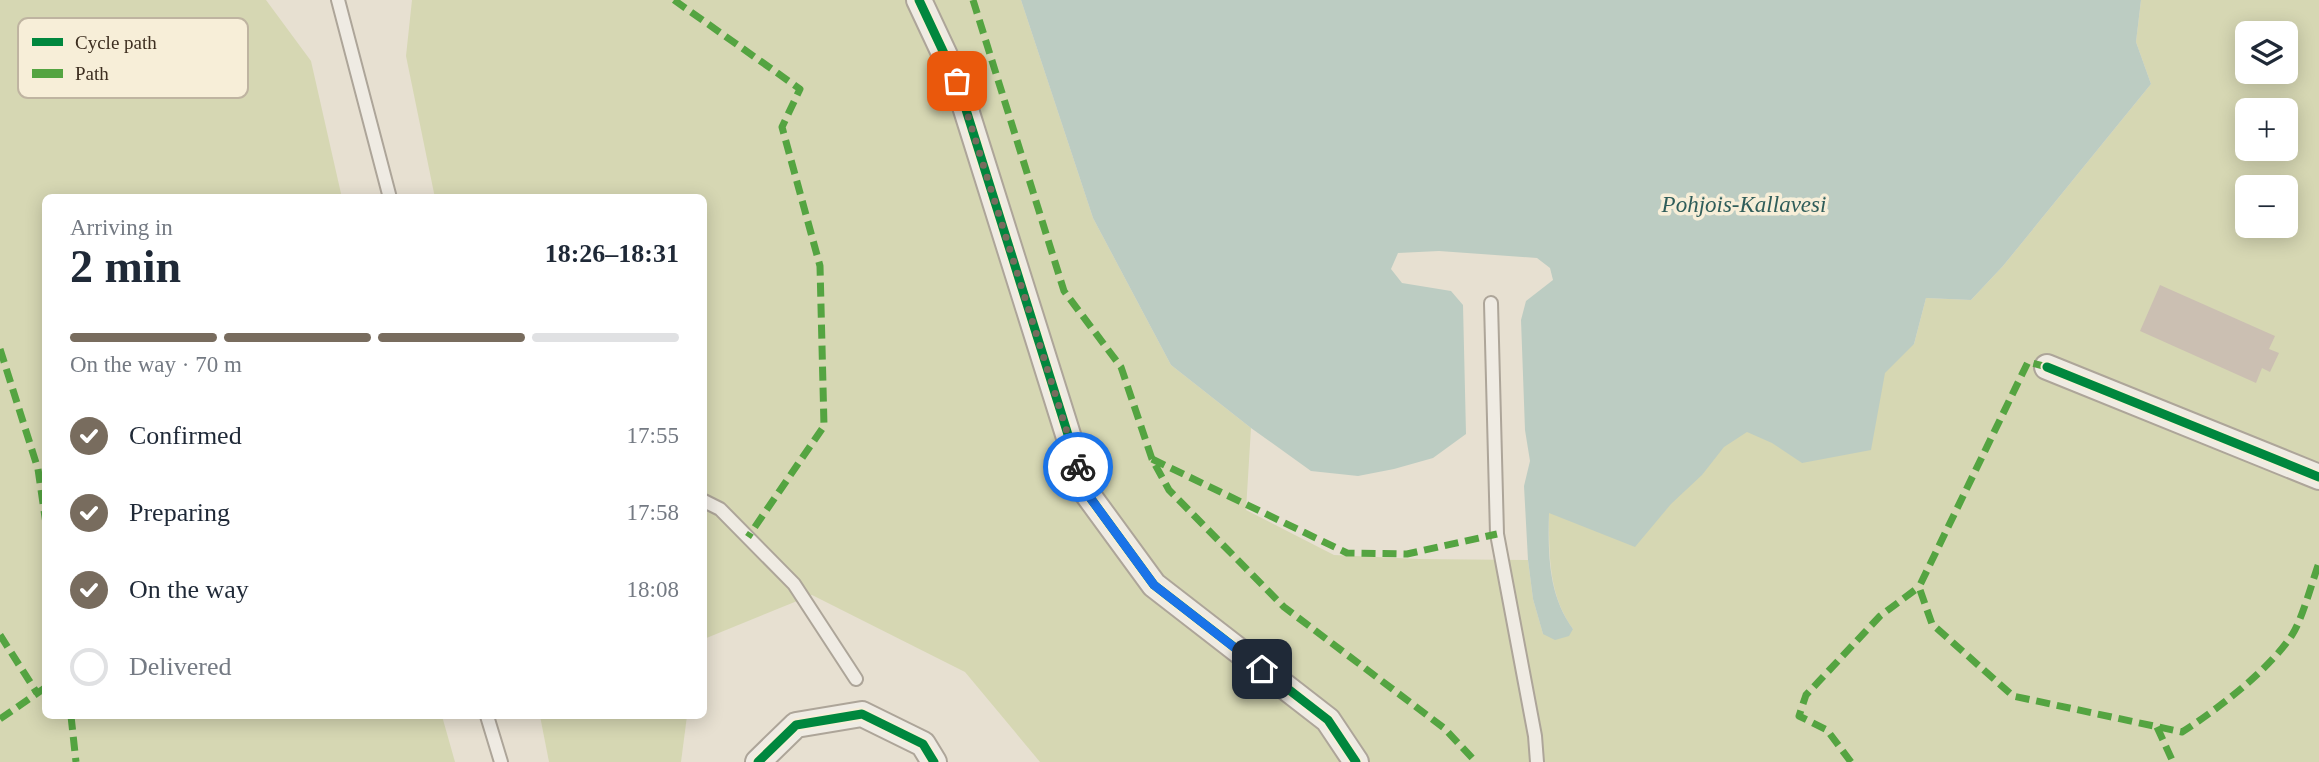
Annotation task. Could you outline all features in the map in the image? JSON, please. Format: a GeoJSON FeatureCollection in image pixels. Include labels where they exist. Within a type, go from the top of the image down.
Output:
{"type":"FeatureCollection","features":[{"type":"Feature","properties":{"kind":"street"},"geometry":{"type":"LineString","coordinates":[[919,0],[957,81],[1086,492],[1154,585],[1328,720],[1356,762]]}},
{"type":"Feature","properties":{"kind":"street"},"geometry":{"type":"LineString","coordinates":[[2047,367],[2319,477]]}},
{"type":"Feature","properties":{"kind":"street"},"geometry":{"type":"LineString","coordinates":[[758,762],[796,725],[862,715],[923,744],[934,762]]}},
{"type":"Feature","properties":{"kind":"lane"},"geometry":{"type":"LineString","coordinates":[[338,0],[389,194]]}},
{"type":"Feature","properties":{"kind":"lane"},"geometry":{"type":"LineString","coordinates":[[1491,303],[1497,534],[1535,736],[1537,762]]}},
{"type":"Feature","properties":{"kind":"lane"},"geometry":{"type":"LineString","coordinates":[[707,502],[720,509],[794,584],[856,679]]}},
{"type":"Feature","properties":{"kind":"lane"},"geometry":{"type":"LineString","coordinates":[[488,719],[501,762]]}},
{"type":"Feature","properties":{"kind":"green space"},"geometry":{"type":"Polygon","coordinates":[[[0,0],[266,0],[311,61],[341,194],[42,194],[42,719],[443,719],[455,762],[0,762],[0,0]]]}},
{"type":"Feature","properties":{"kind":"green space"},"geometry":{"type":"Polygon","coordinates":[[[412,0],[1021,0],[1093,218],[1171,365],[1251,428],[1246,510],[1334,555],[1528,560],[1533,599],[1543,634],[1573,629],[1554,588],[1549,512],[1914,344],[1926,298],[1971,300],[2003,266],[2151,84],[2136,42],[2141,0],[2319,0],[2319,762],[1040,762],[965,672],[812,595],[707,638],[707,194],[434,194],[406,56],[412,0]]]}},
{"type":"Feature","properties":{"kind":"green space"},"geometry":{"type":"Polygon","coordinates":[[[541,719],[687,719],[681,762],[549,762],[541,719]]]}},
{"type":"Feature","properties":{"kind":"water","name":"Pohjois-Kallavesi"},"geometry":{"type":"Polygon","coordinates":[[[1021,0],[2141,0],[2136,42],[2151,84],[2003,266],[1971,300],[1926,298],[1914,344],[1885,373],[1871,450],[1802,463],[1772,443],[1747,432],[1724,447],[1702,475],[1671,504],[1635,547],[1549,513],[1554,588],[1573,629],[1569,636],[1555,640],[1543,634],[1533,599],[1528,560],[1524,486],[1530,461],[1525,430],[1521,320],[1526,301],[1553,280],[1550,268],[1537,258],[1439,251],[1398,253],[1391,269],[1402,283],[1451,291],[1463,305],[1466,434],[1433,458],[1394,469],[1358,476],[1311,471],[1171,365],[1093,218],[1021,0]]]}},
{"type":"Feature","properties":{"kind":"building"},"geometry":{"type":"Polygon","coordinates":[[[2160,285],[2275,336],[2269,349],[2279,353],[2270,372],[2262,368],[2256,383],[2140,331],[2160,285]]]}},
{"type":"Feature","properties":{"kind":"marked path"},"geometry":{"type":"LineString","coordinates":[[674,0],[800,89],[782,127],[820,266],[824,426],[748,537]]}},
{"type":"Feature","properties":{"kind":"marked path"},"geometry":{"type":"LineString","coordinates":[[973,0],[1064,291],[1121,367],[1152,459],[1169,490],[1284,607],[1444,728],[1476,762]]}},
{"type":"Feature","properties":{"kind":"marked path"},"geometry":{"type":"LineString","coordinates":[[0,349],[38,469],[42,496]]}},
{"type":"Feature","properties":{"kind":"marked path"},"geometry":{"type":"LineString","coordinates":[[2047,367],[2028,362],[1919,587],[1932,624],[2013,696],[2182,732],[2242,688],[2282,648],[2299,620],[2319,563]]}},
{"type":"Feature","properties":{"kind":"marked path"},"geometry":{"type":"LineString","coordinates":[[1152,459],[1347,553],[1407,554],[1497,534]]}},
{"type":"Feature","properties":{"kind":"marked path"},"geometry":{"type":"LineString","coordinates":[[1851,762],[1827,730],[1799,716],[1806,695],[1880,616],[1919,587]]}},
{"type":"Feature","properties":{"kind":"marked path"},"geometry":{"type":"LineString","coordinates":[[0,635],[37,693]]}},
{"type":"Feature","properties":{"kind":"marked path"},"geometry":{"type":"LineString","coordinates":[[0,719],[42,690]]}},
{"type":"Feature","properties":{"kind":"marked path"},"geometry":{"type":"LineString","coordinates":[[71,719],[76,762]]}},
{"type":"Feature","properties":{"kind":"marked path"},"geometry":{"type":"LineString","coordinates":[[2157,727],[2173,762]]}},
{"type":"Feature","properties":{"kind":"cycle path"},"geometry":{"type":"LineString","coordinates":[[919,0],[957,81],[1086,492],[1154,585],[1328,720],[1356,762]]}},
{"type":"Feature","properties":{"kind":"cycle path"},"geometry":{"type":"LineString","coordinates":[[2047,367],[2319,477]]}},
{"type":"Feature","properties":{"kind":"cycle path"},"geometry":{"type":"LineString","coordinates":[[758,762],[796,725],[862,714],[923,744],[934,762]]}},
{"type":"Feature","properties":{"kind":"way so far"},"geometry":{"type":"LineString","coordinates":[[957,81],[1078,467]]}},
{"type":"Feature","properties":{"kind":"route"},"geometry":{"type":"LineString","coordinates":[[1078,467],[1086,492],[1154,585],[1262,669]]}}]}
